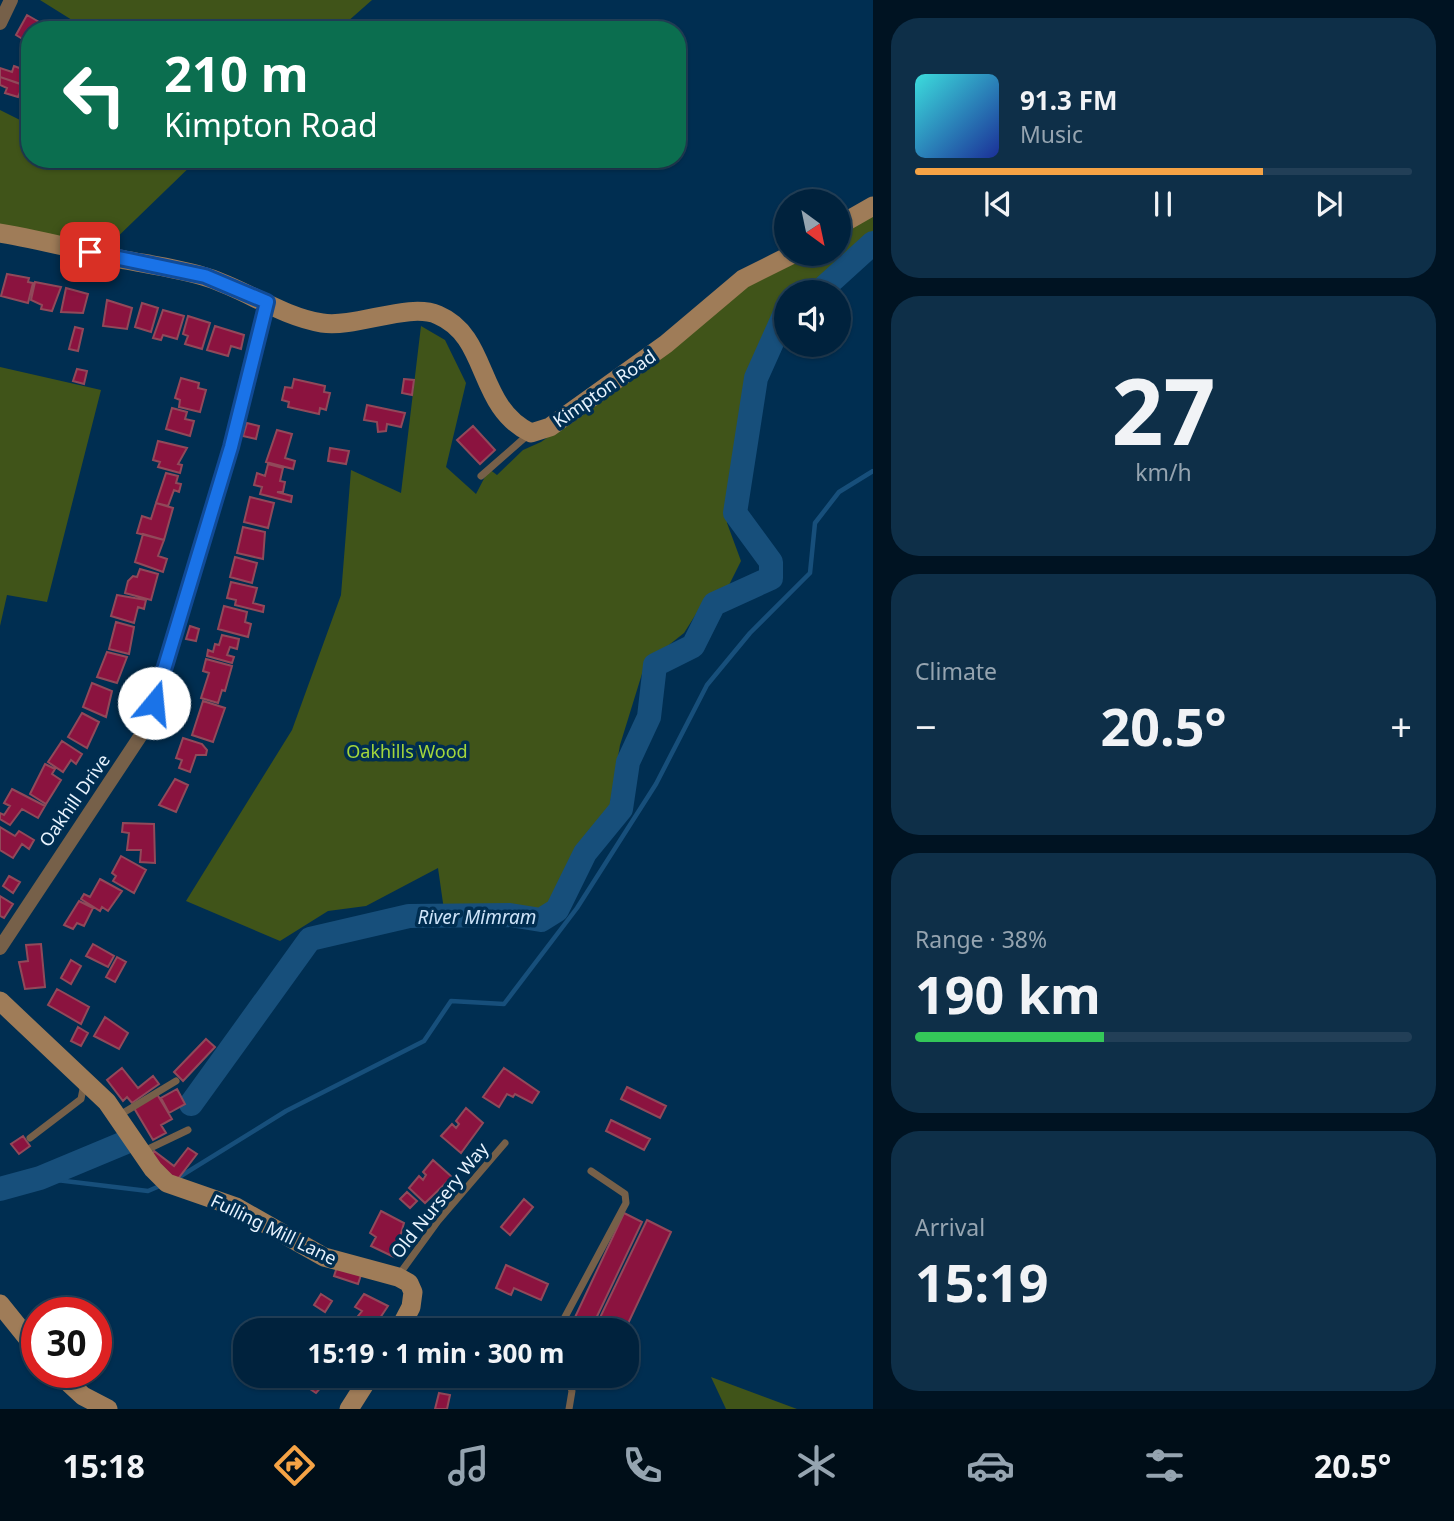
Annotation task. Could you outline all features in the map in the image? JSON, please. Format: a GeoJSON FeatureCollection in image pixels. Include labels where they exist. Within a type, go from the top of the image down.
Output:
{"type":"FeatureCollection","features":[{"type":"Feature","properties":{"kind":"street"},"geometry":{"type":"LineString","coordinates":[[0,23],[11,0]]}},
{"type":"Feature","properties":{"kind":"street"},"geometry":{"type":"LineString","coordinates":[[851,219],[873,206]]}},
{"type":"Feature","properties":{"kind":"street","name":"Kimpton Road"},"geometry":{"type":"LineString","coordinates":[[0,233],[205,276],[301,317],[324,323],[420,312],[437,314],[451,323],[476,353],[495,402],[505,416],[531,433],[550,427],[666,344],[743,279],[774,264]]}},
{"type":"Feature","properties":{"kind":"street","name":"Oakhill Drive"},"geometry":{"type":"LineString","coordinates":[[0,948],[145,729],[231,447],[267,302]]}},
{"type":"Feature","properties":{"kind":"street","name":"Fulling Mill Lane"},"geometry":{"type":"LineString","coordinates":[[0,1001],[83,1089],[103,1097],[167,1183],[236,1207],[324,1257],[398,1277]]}},
{"type":"Feature","properties":{"kind":"street"},"geometry":{"type":"LineString","coordinates":[[398,1277],[409,1283],[413,1292],[411,1307],[405,1318]]}},
{"type":"Feature","properties":{"kind":"street"},"geometry":{"type":"LineString","coordinates":[[0,1304],[21,1330]]}},
{"type":"Feature","properties":{"kind":"street"},"geometry":{"type":"LineString","coordinates":[[74,1388],[83,1396],[108,1409]]}},
{"type":"Feature","properties":{"kind":"street"},"geometry":{"type":"LineString","coordinates":[[349,1409],[362,1388]]}},
{"type":"Feature","properties":{"kind":"lane"},"geometry":{"type":"LineString","coordinates":[[481,476],[531,433]]}},
{"type":"Feature","properties":{"kind":"lane"},"geometry":{"type":"LineString","coordinates":[[117,1116],[176,1082]]}},
{"type":"Feature","properties":{"kind":"lane"},"geometry":{"type":"LineString","coordinates":[[30,1138],[83,1089]]}},
{"type":"Feature","properties":{"kind":"lane"},"geometry":{"type":"LineString","coordinates":[[142,1152],[188,1130]]}},
{"type":"Feature","properties":{"kind":"lane","name":"Old Nursery Way"},"geometry":{"type":"LineString","coordinates":[[398,1277],[439,1221],[505,1143]]}},
{"type":"Feature","properties":{"kind":"lane"},"geometry":{"type":"LineString","coordinates":[[564,1318],[626,1203],[625,1194],[591,1171]]}},
{"type":"Feature","properties":{"kind":"lane"},"geometry":{"type":"LineString","coordinates":[[569,1409],[571,1388]]}},
{"type":"Feature","properties":{"kind":"green space"},"geometry":{"type":"Polygon","coordinates":[[[40,0],[372,0],[348,21],[74,21],[40,0]]]}},
{"type":"Feature","properties":{"kind":"green space"},"geometry":{"type":"Polygon","coordinates":[[[0,110],[21,120],[21,168],[189,168],[106,248],[0,228],[0,110]]]}},
{"type":"Feature","properties":{"kind":"green space"},"geometry":{"type":"Polygon","coordinates":[[[873,214],[873,231],[851,257],[851,227],[873,214]]]}},
{"type":"Feature","properties":{"kind":"green space","name":"Oakhills Wood"},"geometry":{"type":"Polygon","coordinates":[[[783,266],[840,266],[823,280],[774,280],[774,317],[768,323],[746,387],[727,523],[741,561],[729,585],[703,603],[684,633],[645,664],[620,745],[609,810],[582,843],[551,906],[539,910],[444,910],[438,868],[366,906],[328,911],[280,941],[186,901],[292,730],[341,595],[351,470],[401,493],[421,326],[445,340],[466,383],[446,467],[476,494],[489,469],[497,475],[523,450],[541,442],[676,347],[744,286],[783,266]]]}},
{"type":"Feature","properties":{"kind":"green space"},"geometry":{"type":"Polygon","coordinates":[[[0,367],[101,390],[47,602],[7,595],[0,626],[0,367]]]}},
{"type":"Feature","properties":{"kind":"green space"},"geometry":{"type":"Polygon","coordinates":[[[711,1377],[797,1409],[726,1409],[711,1377]]]}},
{"type":"Feature","properties":{"kind":"building"},"geometry":{"type":"Polygon","coordinates":[[[27,15],[38,21],[24,21],[27,15]]]}},
{"type":"Feature","properties":{"kind":"building"},"geometry":{"type":"Polygon","coordinates":[[[14,66],[21,69],[21,84],[0,77],[0,68],[12,72],[14,66]]]}},
{"type":"Feature","properties":{"kind":"building"},"geometry":{"type":"Polygon","coordinates":[[[0,77],[21,84],[18,97],[5,93],[7,88],[0,85],[0,77]]]}},
{"type":"Feature","properties":{"kind":"building"},"geometry":{"type":"Polygon","coordinates":[[[7,274],[29,278],[28,282],[33,283],[28,303],[1,296],[7,274]]]}},
{"type":"Feature","properties":{"kind":"building"},"geometry":{"type":"Polygon","coordinates":[[[35,282],[61,287],[52,311],[41,309],[42,305],[31,300],[35,282]]]}},
{"type":"Feature","properties":{"kind":"building"},"geometry":{"type":"Polygon","coordinates":[[[66,288],[88,294],[83,313],[61,312],[66,288]]]}},
{"type":"Feature","properties":{"kind":"building"},"geometry":{"type":"Polygon","coordinates":[[[107,300],[132,308],[127,329],[103,326],[107,300]]]}},
{"type":"Feature","properties":{"kind":"building"},"geometry":{"type":"Polygon","coordinates":[[[142,303],[158,308],[151,332],[135,327],[142,303]]]}},
{"type":"Feature","properties":{"kind":"building"},"geometry":{"type":"Polygon","coordinates":[[[163,310],[184,316],[177,339],[163,335],[161,340],[153,338],[163,310]]]}},
{"type":"Feature","properties":{"kind":"building"},"geometry":{"type":"Polygon","coordinates":[[[188,316],[210,323],[202,349],[185,344],[188,336],[183,334],[188,316]]]}},
{"type":"Feature","properties":{"kind":"building"},"geometry":{"type":"Polygon","coordinates":[[[215,326],[244,335],[241,349],[231,346],[228,356],[207,350],[215,326]]]}},
{"type":"Feature","properties":{"kind":"building"},"geometry":{"type":"Polygon","coordinates":[[[75,327],[83,329],[78,351],[69,349],[75,327]]]}},
{"type":"Feature","properties":{"kind":"building"},"geometry":{"type":"Polygon","coordinates":[[[77,369],[87,371],[84,384],[73,381],[77,369]]]}},
{"type":"Feature","properties":{"kind":"building"},"geometry":{"type":"Polygon","coordinates":[[[181,378],[199,383],[198,388],[206,390],[200,412],[179,407],[180,400],[175,398],[181,378]]]}},
{"type":"Feature","properties":{"kind":"building"},"geometry":{"type":"Polygon","coordinates":[[[294,379],[325,386],[324,392],[330,393],[326,410],[320,408],[319,414],[288,407],[289,402],[282,400],[285,387],[292,388],[294,379]]]}},
{"type":"Feature","properties":{"kind":"building"},"geometry":{"type":"Polygon","coordinates":[[[404,379],[414,380],[412,395],[402,393],[404,379]]]}},
{"type":"Feature","properties":{"kind":"building"},"geometry":{"type":"Polygon","coordinates":[[[367,405],[405,413],[401,427],[387,424],[386,431],[378,432],[377,422],[364,420],[367,405]]]}},
{"type":"Feature","properties":{"kind":"building"},"geometry":{"type":"Polygon","coordinates":[[[172,408],[187,412],[185,419],[194,421],[190,436],[166,429],[172,408]]]}},
{"type":"Feature","properties":{"kind":"building"},"geometry":{"type":"Polygon","coordinates":[[[247,423],[259,426],[256,439],[243,436],[247,423]]]}},
{"type":"Feature","properties":{"kind":"building"},"geometry":{"type":"Polygon","coordinates":[[[473,426],[495,450],[480,464],[457,440],[473,426]]]}},
{"type":"Feature","properties":{"kind":"building"},"geometry":{"type":"Polygon","coordinates":[[[277,430],[292,434],[285,458],[295,461],[293,469],[266,462],[277,430]]]}},
{"type":"Feature","properties":{"kind":"building"},"geometry":{"type":"Polygon","coordinates":[[[158,441],[187,448],[178,464],[182,465],[180,473],[158,467],[160,462],[153,460],[158,441]]]}},
{"type":"Feature","properties":{"kind":"building"},"geometry":{"type":"Polygon","coordinates":[[[330,448],[349,451],[346,464],[328,461],[330,448]]]}},
{"type":"Feature","properties":{"kind":"building"},"geometry":{"type":"Polygon","coordinates":[[[268,464],[283,468],[280,481],[285,482],[283,492],[277,492],[292,496],[291,502],[260,494],[262,487],[254,485],[257,473],[265,476],[268,464]]]}},
{"type":"Feature","properties":{"kind":"building"},"geometry":{"type":"Polygon","coordinates":[[[166,473],[178,476],[176,483],[181,484],[179,492],[174,490],[168,506],[156,503],[166,473]]]}},
{"type":"Feature","properties":{"kind":"building"},"geometry":{"type":"Polygon","coordinates":[[[250,497],[274,503],[268,528],[244,522],[250,497]]]}},
{"type":"Feature","properties":{"kind":"building"},"geometry":{"type":"Polygon","coordinates":[[[156,503],[173,508],[164,540],[137,533],[142,516],[151,519],[156,503]]]}},
{"type":"Feature","properties":{"kind":"building"},"geometry":{"type":"Polygon","coordinates":[[[243,527],[265,532],[263,559],[237,553],[243,527]]]}},
{"type":"Feature","properties":{"kind":"building"},"geometry":{"type":"Polygon","coordinates":[[[143,534],[164,540],[158,556],[167,559],[163,572],[135,562],[143,534]]]}},
{"type":"Feature","properties":{"kind":"building"},"geometry":{"type":"Polygon","coordinates":[[[235,557],[257,563],[252,583],[230,577],[235,557]]]}},
{"type":"Feature","properties":{"kind":"building"},"geometry":{"type":"Polygon","coordinates":[[[140,569],[158,574],[151,600],[125,593],[128,581],[133,576],[137,577],[140,569]]]}},
{"type":"Feature","properties":{"kind":"building"},"geometry":{"type":"Polygon","coordinates":[[[231,582],[257,588],[253,603],[264,606],[263,612],[235,605],[236,600],[227,598],[231,582]]]}},
{"type":"Feature","properties":{"kind":"building"},"geometry":{"type":"Polygon","coordinates":[[[117,595],[146,600],[144,609],[138,607],[134,623],[111,616],[117,595]]]}},
{"type":"Feature","properties":{"kind":"building"},"geometry":{"type":"Polygon","coordinates":[[[224,606],[247,612],[245,622],[251,624],[248,637],[218,629],[224,606]]]}},
{"type":"Feature","properties":{"kind":"building"},"geometry":{"type":"Polygon","coordinates":[[[116,622],[134,627],[129,654],[109,649],[116,622]]]}},
{"type":"Feature","properties":{"kind":"building"},"geometry":{"type":"Polygon","coordinates":[[[190,626],[199,629],[196,641],[186,639],[190,626]]]}},
{"type":"Feature","properties":{"kind":"building"},"geometry":{"type":"Polygon","coordinates":[[[222,635],[239,639],[237,649],[230,647],[227,655],[234,657],[232,663],[207,656],[208,650],[213,652],[215,644],[219,645],[222,635]]]}},
{"type":"Feature","properties":{"kind":"building"},"geometry":{"type":"Polygon","coordinates":[[[107,652],[127,657],[117,683],[97,677],[107,652]]]}},
{"type":"Feature","properties":{"kind":"building"},"geometry":{"type":"Polygon","coordinates":[[[206,659],[232,666],[225,691],[222,690],[218,703],[201,698],[209,673],[203,671],[206,659]]]}},
{"type":"Feature","properties":{"kind":"building"},"geometry":{"type":"Polygon","coordinates":[[[92,683],[112,691],[106,717],[83,707],[92,683]]]}},
{"type":"Feature","properties":{"kind":"building"},"geometry":{"type":"Polygon","coordinates":[[[203,701],[225,708],[213,742],[192,735],[203,701]]]}},
{"type":"Feature","properties":{"kind":"building"},"geometry":{"type":"Polygon","coordinates":[[[82,713],[99,722],[87,748],[68,737],[82,713]]]}},
{"type":"Feature","properties":{"kind":"building"},"geometry":{"type":"Polygon","coordinates":[[[183,738],[202,744],[207,750],[206,755],[196,755],[190,772],[179,768],[182,760],[176,758],[183,738]]]}},
{"type":"Feature","properties":{"kind":"building"},"geometry":{"type":"Polygon","coordinates":[[[62,741],[82,754],[76,764],[71,760],[63,772],[48,762],[62,741]]]}},
{"type":"Feature","properties":{"kind":"building"},"geometry":{"type":"Polygon","coordinates":[[[45,764],[55,769],[52,774],[61,780],[46,804],[30,794],[45,764]]]}},
{"type":"Feature","properties":{"kind":"building"},"geometry":{"type":"Polygon","coordinates":[[[175,779],[188,785],[176,812],[159,805],[175,779]]]}},
{"type":"Feature","properties":{"kind":"building"},"geometry":{"type":"Polygon","coordinates":[[[12,789],[45,806],[38,818],[22,809],[10,825],[0,819],[0,813],[4,815],[10,806],[4,803],[12,789]]]}},
{"type":"Feature","properties":{"kind":"building"},"geometry":{"type":"Polygon","coordinates":[[[123,823],[154,824],[155,863],[140,862],[141,850],[127,850],[129,833],[122,832],[123,823]]]}},
{"type":"Feature","properties":{"kind":"building"},"geometry":{"type":"Polygon","coordinates":[[[0,827],[15,836],[19,831],[34,840],[29,849],[22,844],[13,858],[0,850],[0,827]]]}},
{"type":"Feature","properties":{"kind":"building"},"geometry":{"type":"Polygon","coordinates":[[[121,856],[146,870],[134,893],[113,881],[116,876],[112,873],[121,856]]]}},
{"type":"Feature","properties":{"kind":"building"},"geometry":{"type":"Polygon","coordinates":[[[9,876],[20,882],[13,893],[3,886],[9,876]]]}},
{"type":"Feature","properties":{"kind":"building"},"geometry":{"type":"Polygon","coordinates":[[[100,879],[122,891],[108,911],[102,907],[100,911],[81,899],[84,894],[90,897],[100,879]]]}},
{"type":"Feature","properties":{"kind":"building"},"geometry":{"type":"Polygon","coordinates":[[[0,896],[13,904],[4,918],[0,916],[0,896]]]}},
{"type":"Feature","properties":{"kind":"building"},"geometry":{"type":"Polygon","coordinates":[[[79,901],[93,908],[84,926],[77,923],[73,929],[64,925],[79,901]]]}},
{"type":"Feature","properties":{"kind":"building"},"geometry":{"type":"Polygon","coordinates":[[[41,944],[45,987],[25,989],[19,962],[28,961],[26,945],[41,944]]]}},
{"type":"Feature","properties":{"kind":"building"},"geometry":{"type":"Polygon","coordinates":[[[93,944],[114,956],[108,967],[86,956],[93,944]]]}},
{"type":"Feature","properties":{"kind":"building"},"geometry":{"type":"Polygon","coordinates":[[[117,957],[126,962],[115,982],[106,977],[117,957]]]}},
{"type":"Feature","properties":{"kind":"building"},"geometry":{"type":"Polygon","coordinates":[[[71,960],[81,966],[71,984],[61,978],[71,960]]]}},
{"type":"Feature","properties":{"kind":"building"},"geometry":{"type":"Polygon","coordinates":[[[57,989],[89,1007],[81,1024],[48,1005],[57,989]]]}},
{"type":"Feature","properties":{"kind":"building"},"geometry":{"type":"Polygon","coordinates":[[[105,1017],[128,1033],[119,1049],[94,1036],[105,1017]]]}},
{"type":"Feature","properties":{"kind":"building"},"geometry":{"type":"Polygon","coordinates":[[[78,1027],[88,1033],[81,1046],[71,1041],[78,1027]]]}},
{"type":"Feature","properties":{"kind":"building"},"geometry":{"type":"Polygon","coordinates":[[[206,1039],[215,1047],[183,1081],[174,1072],[206,1039]]]}},
{"type":"Feature","properties":{"kind":"building"},"geometry":{"type":"Polygon","coordinates":[[[122,1068],[138,1088],[153,1076],[159,1084],[132,1103],[127,1097],[123,1101],[107,1080],[122,1068]]]}},
{"type":"Feature","properties":{"kind":"building"},"geometry":{"type":"Polygon","coordinates":[[[504,1068],[539,1092],[532,1103],[515,1094],[513,1097],[507,1094],[499,1107],[483,1097],[504,1068]]]}},
{"type":"Feature","properties":{"kind":"building"},"geometry":{"type":"Polygon","coordinates":[[[627,1087],[666,1106],[660,1118],[621,1099],[627,1087]]]}},
{"type":"Feature","properties":{"kind":"building"},"geometry":{"type":"Polygon","coordinates":[[[177,1089],[185,1104],[169,1113],[161,1098],[177,1089]]]}},
{"type":"Feature","properties":{"kind":"building"},"geometry":{"type":"Polygon","coordinates":[[[157,1094],[172,1119],[161,1125],[166,1133],[153,1140],[134,1108],[157,1094]]]}},
{"type":"Feature","properties":{"kind":"building"},"geometry":{"type":"Polygon","coordinates":[[[466,1108],[483,1123],[461,1153],[441,1136],[452,1124],[456,1128],[459,1124],[456,1121],[466,1108]]]}},
{"type":"Feature","properties":{"kind":"building"},"geometry":{"type":"Polygon","coordinates":[[[611,1120],[650,1139],[644,1150],[606,1131],[611,1120]]]}},
{"type":"Feature","properties":{"kind":"building"},"geometry":{"type":"Polygon","coordinates":[[[23,1136],[30,1146],[19,1154],[11,1144],[23,1136]]]}},
{"type":"Feature","properties":{"kind":"building"},"geometry":{"type":"Polygon","coordinates":[[[188,1148],[197,1154],[177,1180],[149,1158],[154,1151],[174,1166],[188,1148]]]}},
{"type":"Feature","properties":{"kind":"building"},"geometry":{"type":"Polygon","coordinates":[[[433,1160],[452,1177],[425,1203],[409,1188],[419,1176],[423,1180],[426,1175],[423,1172],[433,1160]]]}},
{"type":"Feature","properties":{"kind":"building"},"geometry":{"type":"Polygon","coordinates":[[[407,1192],[417,1201],[410,1208],[400,1199],[407,1192]]]}},
{"type":"Feature","properties":{"kind":"building"},"geometry":{"type":"Polygon","coordinates":[[[524,1199],[533,1207],[510,1235],[501,1227],[524,1199]]]}},
{"type":"Feature","properties":{"kind":"building"},"geometry":{"type":"Polygon","coordinates":[[[381,1211],[404,1223],[394,1257],[371,1246],[376,1237],[370,1233],[381,1211]]]}},
{"type":"Feature","properties":{"kind":"building"},"geometry":{"type":"Polygon","coordinates":[[[624,1213],[642,1222],[596,1318],[575,1318],[624,1213]]]}},
{"type":"Feature","properties":{"kind":"building"},"geometry":{"type":"Polygon","coordinates":[[[647,1220],[671,1232],[631,1318],[600,1318],[647,1220]]]}},
{"type":"Feature","properties":{"kind":"building"},"geometry":{"type":"Polygon","coordinates":[[[506,1265],[548,1284],[541,1300],[514,1288],[511,1295],[496,1288],[506,1265]]]}},
{"type":"Feature","properties":{"kind":"building"},"geometry":{"type":"Polygon","coordinates":[[[337,1267],[361,1275],[358,1284],[334,1276],[337,1267]]]}},
{"type":"Feature","properties":{"kind":"building"},"geometry":{"type":"Polygon","coordinates":[[[321,1294],[332,1301],[325,1312],[314,1305],[321,1294]]]}},
{"type":"Feature","properties":{"kind":"building"},"geometry":{"type":"Polygon","coordinates":[[[364,1294],[388,1306],[380,1318],[356,1318],[362,1311],[355,1307],[364,1294]]]}},
{"type":"Feature","properties":{"kind":"building"},"geometry":{"type":"Polygon","coordinates":[[[439,1393],[450,1395],[447,1409],[435,1409],[439,1393]]]}},
{"type":"Feature","properties":{"kind":"waterway","name":"River Mimram"},"geometry":{"type":"LineString","coordinates":[[832,280],[873,243]]}},
{"type":"Feature","properties":{"kind":"waterway","name":"River Mimram"},"geometry":{"type":"LineString","coordinates":[[191,1104],[310,939],[409,916],[510,915],[541,920],[557,910],[585,853],[621,809],[628,762],[649,717],[655,665],[693,646],[714,604],[771,578],[771,562],[735,513],[756,378],[774,338]]}},
{"type":"Feature","properties":{"kind":"waterway"},"geometry":{"type":"LineString","coordinates":[[176,1179],[286,1111],[424,1041],[451,1001],[504,1004],[577,908],[656,784],[707,685],[750,633],[810,573],[815,523],[839,492],[873,471]]}},
{"type":"Feature","properties":{"kind":"waterway","name":"River Mimram"},"geometry":{"type":"LineString","coordinates":[[0,1189],[40,1178],[124,1143]]}},
{"type":"Feature","properties":{"kind":"waterway"},"geometry":{"type":"LineString","coordinates":[[40,1178],[148,1191],[162,1185]]}},
{"type":"Feature","properties":{"kind":"route"},"geometry":{"type":"LineString","coordinates":[[90,252],[205,276],[244,290],[267,302],[231,447],[154,703]]}}]}
